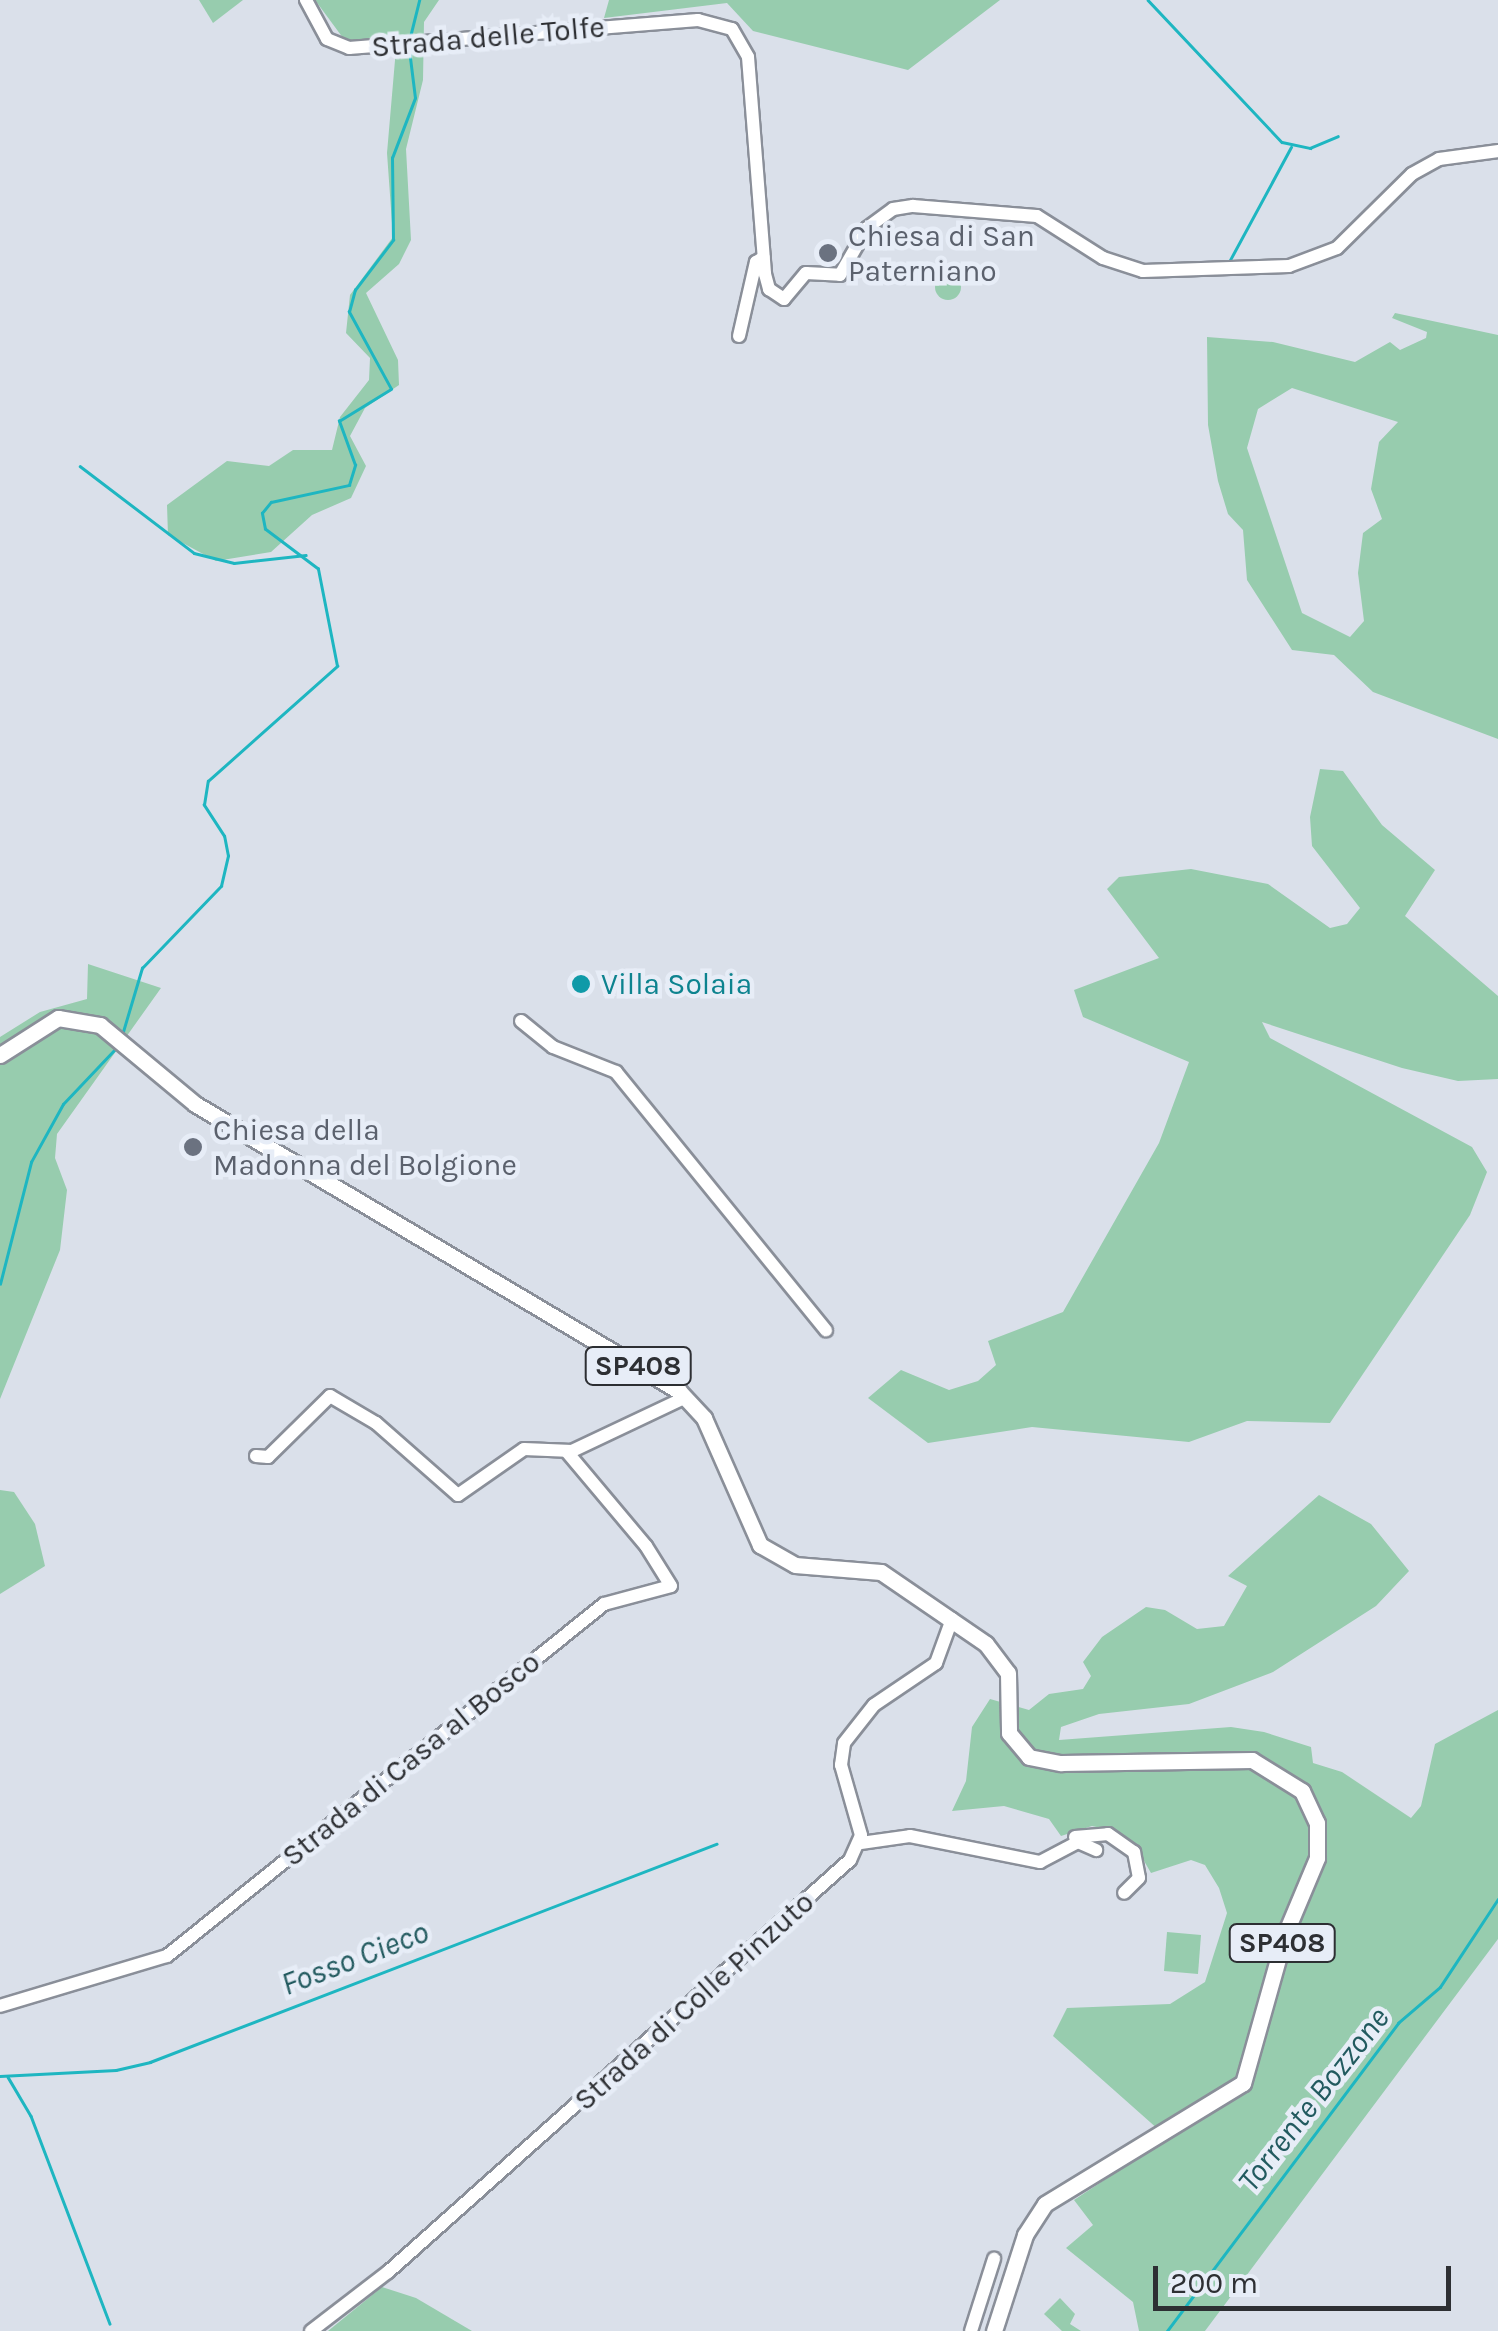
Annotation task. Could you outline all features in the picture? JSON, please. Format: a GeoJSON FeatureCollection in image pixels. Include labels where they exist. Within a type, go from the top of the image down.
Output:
{"type":"FeatureCollection","features":[{"type":"Feature","properties":{"kind":"main road","name":"SP408"},"geometry":{"type":"LineString","coordinates":[[0,1055],[50,1020],[89,1021],[147,1071],[686,1396],[706,1423],[748,1528],[768,1552],[795,1565],[877,1571],[952,1620],[1002,1660],[1010,1682],[1008,1730],[1029,1756],[1062,1763],[1255,1760],[1302,1792],[1319,1836],[1316,1863],[1285,1934],[1242,2082],[1044,2204],[1027,2230],[994,2331]]}},
{"type":"Feature","properties":{"kind":"street","name":"Strada delle Tolfe"},"geometry":{"type":"LineString","coordinates":[[306,0],[335,44],[392,46],[698,20],[732,29],[748,57],[769,289],[784,299],[806,273],[840,275],[868,228],[893,210],[914,206],[1037,216],[1103,258],[1143,272],[1288,266],[1337,248],[1412,174],[1439,159],[1498,150]]}},
{"type":"Feature","properties":{"kind":"street"},"geometry":{"type":"LineString","coordinates":[[740,336],[756,262],[764,257]]}},
{"type":"Feature","properties":{"kind":"street"},"geometry":{"type":"LineString","coordinates":[[520,1021],[552,1046],[616,1072],[826,1330]]}},
{"type":"Feature","properties":{"kind":"street"},"geometry":{"type":"LineString","coordinates":[[256,1456],[268,1458],[330,1396],[376,1423],[458,1495],[524,1449],[567,1452],[686,1396]]}},
{"type":"Feature","properties":{"kind":"street","name":"Strada di Casa al Bosco"},"geometry":{"type":"LineString","coordinates":[[0,2006],[167,1956],[604,1604],[671,1586],[646,1546],[567,1452]]}},
{"type":"Feature","properties":{"kind":"street"},"geometry":{"type":"LineString","coordinates":[[952,1620],[936,1663],[874,1705],[844,1742],[841,1765],[861,1842],[910,1836],[1040,1862],[1084,1841],[1096,1850]]}},
{"type":"Feature","properties":{"kind":"street"},"geometry":{"type":"LineString","coordinates":[[1058,1853],[1085,1834],[1122,1842],[1140,1867],[1137,1884],[1124,1893]]}},
{"type":"Feature","properties":{"kind":"street","name":"Strada di Colle Pinzuto"},"geometry":{"type":"LineString","coordinates":[[311,2331],[359,2297],[584,2100],[679,2007],[850,1860],[861,1842]]}},
{"type":"Feature","properties":{"kind":"street"},"geometry":{"type":"LineString","coordinates":[[971,2331],[994,2259]]}},
{"type":"Feature","properties":{"kind":"green space"},"geometry":{"type":"Polygon","coordinates":[[[199,0],[243,0],[213,23],[199,0]]]}},
{"type":"Feature","properties":{"kind":"green space"},"geometry":{"type":"Polygon","coordinates":[[[315,0],[439,0],[424,22],[423,80],[406,149],[411,240],[399,264],[366,293],[398,360],[399,385],[365,408],[350,436],[366,466],[351,498],[312,515],[271,552],[216,561],[168,535],[167,505],[227,461],[269,466],[293,450],[332,450],[340,417],[369,380],[370,358],[346,333],[350,295],[393,237],[387,153],[397,37],[346,42],[315,0]]]}},
{"type":"Feature","properties":{"kind":"green space"},"geometry":{"type":"Polygon","coordinates":[[[609,0],[1000,0],[908,70],[753,31],[727,3],[604,18],[609,0]]]}},
{"type":"Feature","properties":{"kind":"green space"},"geometry":{"type":"Polygon","coordinates":[[[948,274],[957,278],[961,287],[957,296],[948,300],[939,296],[935,287],[939,278],[948,274]]]}},
{"type":"Feature","properties":{"kind":"green space"},"geometry":{"type":"Polygon","coordinates":[[[1395,313],[1498,335],[1498,739],[1373,692],[1334,655],[1292,650],[1247,580],[1243,530],[1228,514],[1218,481],[1208,425],[1207,337],[1273,342],[1355,362],[1390,342],[1400,350],[1426,338],[1427,332],[1392,318],[1395,313]],[[1292,388],[1258,409],[1247,448],[1302,613],[1350,637],[1364,621],[1358,573],[1363,533],[1382,519],[1371,489],[1379,442],[1398,422],[1292,388]]]}},
{"type":"Feature","properties":{"kind":"green space"},"geometry":{"type":"Polygon","coordinates":[[[1320,769],[1343,771],[1382,825],[1435,870],[1405,916],[1498,996],[1498,1079],[1458,1081],[1402,1068],[1262,1022],[1270,1038],[1472,1147],[1487,1172],[1470,1215],[1330,1423],[1247,1421],[1189,1442],[1032,1427],[928,1443],[868,1398],[901,1370],[949,1390],[978,1381],[996,1365],[988,1341],[1063,1312],[1159,1143],[1189,1062],[1083,1017],[1074,990],[1159,958],[1107,889],[1119,877],[1191,869],[1268,884],[1330,928],[1347,924],[1360,908],[1312,846],[1310,817],[1320,769]]]}},
{"type":"Feature","properties":{"kind":"green space"},"geometry":{"type":"Polygon","coordinates":[[[88,964],[161,988],[57,1134],[55,1158],[67,1190],[60,1250],[0,1399],[0,1037],[40,1012],[87,999],[88,964]]]}},
{"type":"Feature","properties":{"kind":"green space"},"geometry":{"type":"Polygon","coordinates":[[[0,1490],[14,1492],[35,1524],[45,1566],[0,1594],[0,1490]]]}},
{"type":"Feature","properties":{"kind":"green space"},"geometry":{"type":"Polygon","coordinates":[[[1319,1495],[1371,1524],[1409,1571],[1376,1606],[1273,1672],[1189,1704],[1099,1714],[1061,1727],[1059,1740],[1231,1727],[1264,1732],[1311,1747],[1313,1763],[1342,1772],[1411,1818],[1421,1806],[1435,1744],[1498,1710],[1498,1939],[1205,2331],[1139,2331],[1133,2302],[1066,2248],[1093,2225],[1074,2200],[1168,2138],[1053,2036],[1067,2008],[1170,2004],[1205,1982],[1227,1913],[1219,1888],[1205,1865],[1191,1860],[1151,1873],[1136,1847],[1114,1831],[1092,1826],[1061,1836],[1049,1819],[1004,1806],[952,1811],[966,1781],[972,1727],[990,1699],[1029,1710],[1049,1694],[1083,1689],[1091,1676],[1083,1662],[1102,1637],[1146,1607],[1165,1610],[1197,1629],[1224,1626],[1247,1586],[1228,1576],[1319,1495]]]}},
{"type":"Feature","properties":{"kind":"green space"},"geometry":{"type":"Polygon","coordinates":[[[1167,1932],[1201,1935],[1198,1974],[1164,1971],[1167,1932]]]}},
{"type":"Feature","properties":{"kind":"green space"},"geometry":{"type":"Polygon","coordinates":[[[382,2287],[416,2298],[472,2331],[328,2331],[382,2287]]]}},
{"type":"Feature","properties":{"kind":"green space"},"geometry":{"type":"Polygon","coordinates":[[[1060,2298],[1075,2314],[1070,2324],[1081,2331],[1062,2331],[1044,2314],[1060,2298]]]}},
{"type":"Feature","properties":{"kind":"waterway"},"geometry":{"type":"LineString","coordinates":[[410,37],[419,0]]}},
{"type":"Feature","properties":{"kind":"waterway"},"geometry":{"type":"LineString","coordinates":[[1148,0],[1282,142],[1310,148],[1338,136]]}},
{"type":"Feature","properties":{"kind":"waterway"},"geometry":{"type":"LineString","coordinates":[[122,1035],[142,968],[221,886],[228,856],[224,836],[204,805],[208,781],[337,666],[318,569],[265,529],[262,513],[271,502],[349,485],[355,465],[339,421],[391,389],[349,312],[355,290],[393,240],[392,158],[415,98],[409,50]]}},
{"type":"Feature","properties":{"kind":"waterway"},"geometry":{"type":"LineString","coordinates":[[1230,260],[1291,147]]}},
{"type":"Feature","properties":{"kind":"waterway"},"geometry":{"type":"LineString","coordinates":[[80,466],[194,553],[234,563],[306,555]]}},
{"type":"Feature","properties":{"kind":"waterway"},"geometry":{"type":"LineString","coordinates":[[0,1284],[31,1162],[63,1104],[117,1047]]}},
{"type":"Feature","properties":{"kind":"waterway","name":"Fosso Cieco"},"geometry":{"type":"LineString","coordinates":[[0,2076],[116,2070],[150,2062],[716,1844]]}},
{"type":"Feature","properties":{"kind":"waterway","name":"Torrente Bozzone"},"geometry":{"type":"LineString","coordinates":[[1167,2331],[1398,2023],[1440,1987],[1498,1899]]}},
{"type":"Feature","properties":{"kind":"waterway"},"geometry":{"type":"LineString","coordinates":[[8,2077],[31,2116],[110,2324]]}},
{"type":"Feature","properties":{"kind":"place","name":"Chiesa di San Paterniano"},"geometry":{"type":"Point","coordinates":[828,253]}},
{"type":"Feature","properties":{"kind":"place","name":"Villa Solaia"},"geometry":{"type":"Point","coordinates":[581,984]}},
{"type":"Feature","properties":{"kind":"place","name":"Chiesa della Madonna del Bolgione"},"geometry":{"type":"Point","coordinates":[193,1147]}}]}
